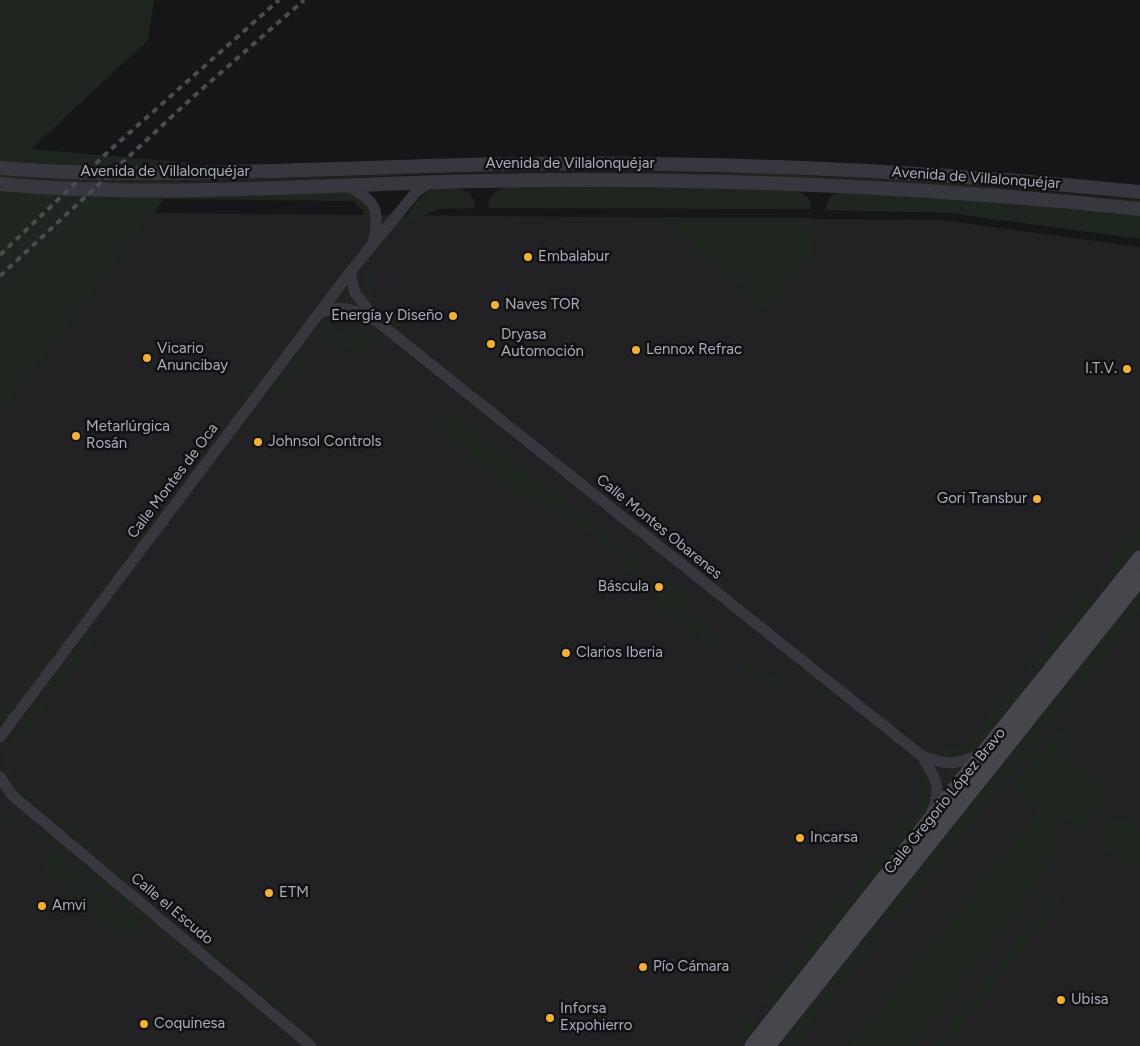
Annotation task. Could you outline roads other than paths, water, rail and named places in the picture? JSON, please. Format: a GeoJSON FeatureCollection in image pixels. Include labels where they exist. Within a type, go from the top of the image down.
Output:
{"type":"FeatureCollection","features":[{"type":"Feature","properties":{"kind":"main road","name":"Calle Gregorio López Bravo"},"geometry":{"type":"LineString","coordinates":[[752,1046],[928,822],[1140,558]]}},
{"type":"Feature","properties":{"kind":"main road","name":"Calle Gregorio López Bravo"},"geometry":{"type":"LineString","coordinates":[[768,1046],[1140,579]]}},
{"type":"Feature","properties":{"kind":"street","name":"Avenida de Villalonquéjar"},"geometry":{"type":"LineString","coordinates":[[0,168],[65,173],[209,172],[510,164],[670,164],[820,168],[941,175],[1140,192]]}},
{"type":"Feature","properties":{"kind":"street","name":"Avenida de Villalonquéjar"},"geometry":{"type":"LineString","coordinates":[[0,184],[72,189],[124,190],[237,189],[431,182],[600,179],[818,184],[968,192],[1140,209]]}},
{"type":"Feature","properties":{"kind":"street","name":"Calle Montes de Oca"},"geometry":{"type":"LineString","coordinates":[[0,737],[350,272],[417,191],[431,182]]}},
{"type":"Feature","properties":{"kind":"street","name":"Calle Montes de Oca"},"geometry":{"type":"LineString","coordinates":[[342,185],[358,191],[373,207],[376,213],[377,224],[372,244]]}},
{"type":"Feature","properties":{"kind":"street","name":"Calle Montes Obarenes"},"geometry":{"type":"LineString","coordinates":[[350,272],[355,293],[378,322],[922,756],[934,776],[938,789],[937,800],[928,822]]}},
{"type":"Feature","properties":{"kind":"street","name":"Calle Montes Obarenes"},"geometry":{"type":"LineString","coordinates":[[319,313],[334,308],[346,308],[378,322]]}},
{"type":"Feature","properties":{"kind":"street","name":"Calle Montes Obarenes"},"geometry":{"type":"LineString","coordinates":[[922,756],[952,764],[961,763],[983,753]]}},
{"type":"Feature","properties":{"kind":"street","name":"Calle el Escudo"},"geometry":{"type":"LineString","coordinates":[[0,777],[12,795],[311,1046]]}},
{"type":"Feature","properties":{"kind":"street","name":"Calle el Escudo"},"geometry":{"type":"LineString","coordinates":[[0,791],[12,795]]}},
{"type":"Feature","properties":{"kind":"railway"},"geometry":{"type":"LineString","coordinates":[[0,255],[110,150],[279,0]]}},
{"type":"Feature","properties":{"kind":"railway"},"geometry":{"type":"LineString","coordinates":[[0,276],[193,97],[304,0]]}},
{"type":"Feature","properties":{"kind":"place","name":"Embalabur"},"geometry":{"type":"Point","coordinates":[528,257]}},
{"type":"Feature","properties":{"kind":"place","name":"Naves TOR"},"geometry":{"type":"Point","coordinates":[495,305]}},
{"type":"Feature","properties":{"kind":"place","name":"Energía y Diseño"},"geometry":{"type":"Point","coordinates":[453,316]}},
{"type":"Feature","properties":{"kind":"place","name":"Dryasa Automoción"},"geometry":{"type":"Point","coordinates":[491,344]}},
{"type":"Feature","properties":{"kind":"place","name":"Lennox Refrac"},"geometry":{"type":"Point","coordinates":[636,350]}},
{"type":"Feature","properties":{"kind":"place","name":"Vicario Anuncibay"},"geometry":{"type":"Point","coordinates":[147,358]}},
{"type":"Feature","properties":{"kind":"place","name":"I.T.V."},"geometry":{"type":"Point","coordinates":[1127,369]}},
{"type":"Feature","properties":{"kind":"place","name":"Metarlúrgica Rosán"},"geometry":{"type":"Point","coordinates":[76,436]}},
{"type":"Feature","properties":{"kind":"place","name":"Johnsol Controls"},"geometry":{"type":"Point","coordinates":[258,442]}},
{"type":"Feature","properties":{"kind":"place","name":"Gori Transbur"},"geometry":{"type":"Point","coordinates":[1037,499]}},
{"type":"Feature","properties":{"kind":"place","name":"Báscula"},"geometry":{"type":"Point","coordinates":[659,587]}},
{"type":"Feature","properties":{"kind":"place","name":"Clarios Iberia"},"geometry":{"type":"Point","coordinates":[566,653]}},
{"type":"Feature","properties":{"kind":"place","name":"Incarsa"},"geometry":{"type":"Point","coordinates":[800,838]}},
{"type":"Feature","properties":{"kind":"place","name":"ETM"},"geometry":{"type":"Point","coordinates":[269,893]}},
{"type":"Feature","properties":{"kind":"place","name":"Amvi"},"geometry":{"type":"Point","coordinates":[42,906]}},
{"type":"Feature","properties":{"kind":"place","name":"Pío Cámara"},"geometry":{"type":"Point","coordinates":[643,967]}},
{"type":"Feature","properties":{"kind":"place","name":"Ubisa"},"geometry":{"type":"Point","coordinates":[1061,1000]}},
{"type":"Feature","properties":{"kind":"place","name":"Inforsa Expohierro"},"geometry":{"type":"Point","coordinates":[550,1018]}},
{"type":"Feature","properties":{"kind":"place","name":"Coquinesa"},"geometry":{"type":"Point","coordinates":[144,1024]}}]}
